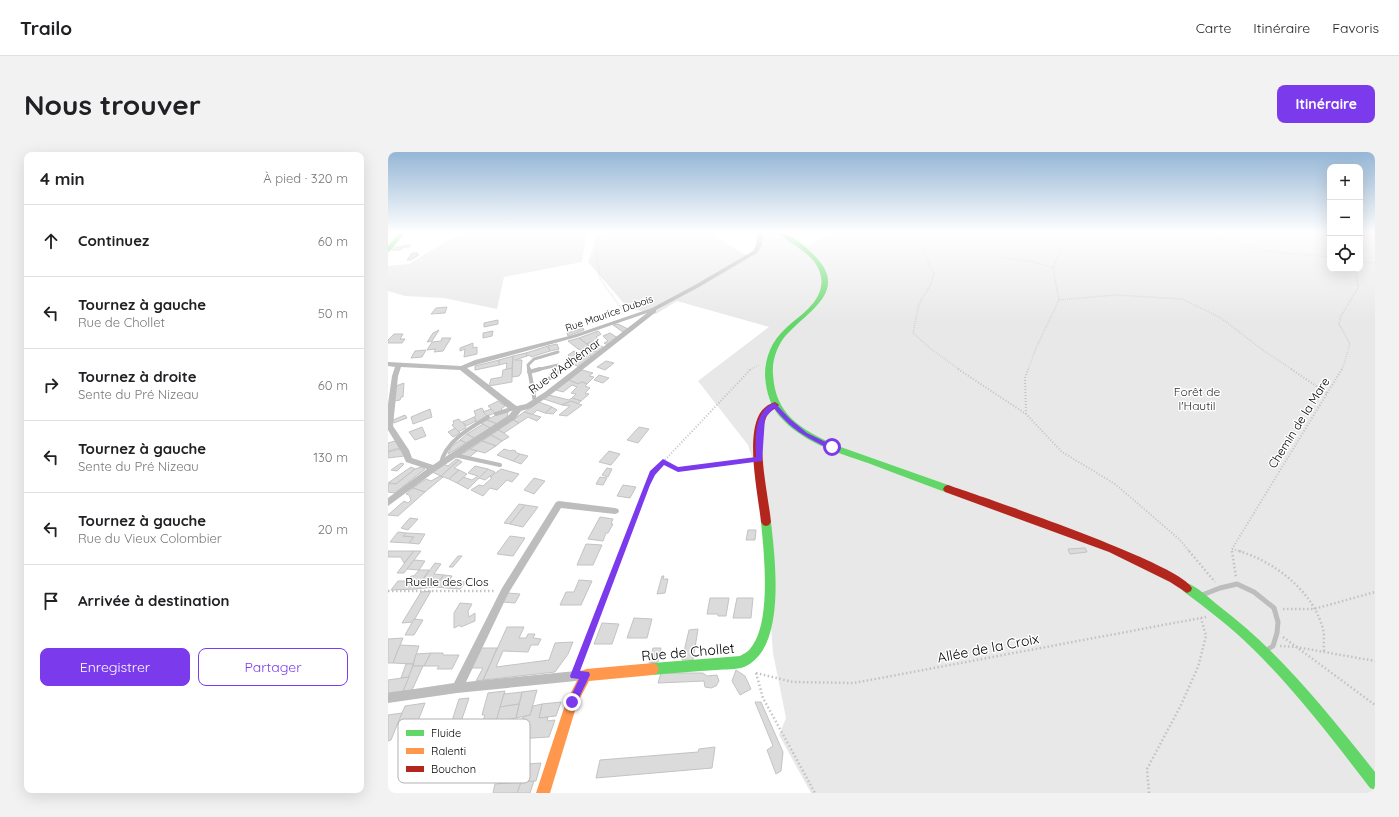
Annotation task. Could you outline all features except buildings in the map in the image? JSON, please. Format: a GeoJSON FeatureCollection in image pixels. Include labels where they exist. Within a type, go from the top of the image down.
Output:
{"type":"FeatureCollection","features":[{"type":"Feature","properties":{"kind":"main road"},"geometry":{"type":"LineString","coordinates":[[816,262],[824,276],[820,299],[779,339],[770,359],[768,386],[775,405],[788,421],[800,431],[832,447],[1113,549],[1174,579],[1200,596],[1264,652],[1344,743],[1375,783]]}},
{"type":"Feature","properties":{"kind":"main road","name":"Rue de Chollet"},"geometry":{"type":"LineString","coordinates":[[586,675],[746,660],[757,651],[762,644],[769,612],[770,582],[759,447],[762,417],[770,407],[775,405]]}},
{"type":"Feature","properties":{"kind":"main road"},"geometry":{"type":"LineString","coordinates":[[542,793],[572,702],[586,675]]}},
{"type":"Feature","properties":{"kind":"street","name":"Rue Maurice Dubois"},"geometry":{"type":"LineString","coordinates":[[462,368],[477,362],[575,336],[654,309],[738,262]]}},
{"type":"Feature","properties":{"kind":"street","name":"Rue d'Adhémar"},"geometry":{"type":"LineString","coordinates":[[388,503],[437,465],[512,417],[517,411],[515,408],[524,408],[582,368],[652,313],[654,309]]}},
{"type":"Feature","properties":{"kind":"street"},"geometry":{"type":"LineString","coordinates":[[388,364],[462,368],[515,408]]}},
{"type":"Feature","properties":{"kind":"street"},"geometry":{"type":"LineString","coordinates":[[399,364],[395,376],[389,426],[406,452],[409,460],[437,465]]}},
{"type":"Feature","properties":{"kind":"street"},"geometry":{"type":"LineString","coordinates":[[457,688],[505,591],[559,504],[615,511]]}},
{"type":"Feature","properties":{"kind":"street","name":"Rue de Chollet"},"geometry":{"type":"LineString","coordinates":[[388,698],[457,688],[586,675]]}},
{"type":"Feature","properties":{"kind":"lane"},"geometry":{"type":"LineString","coordinates":[[534,402],[528,365],[534,359],[558,352]]}},
{"type":"Feature","properties":{"kind":"lane"},"geometry":{"type":"LineString","coordinates":[[529,372],[558,365],[561,368],[560,371],[533,392]]}},
{"type":"Feature","properties":{"kind":"lane"},"geometry":{"type":"LineString","coordinates":[[496,414],[515,408]]}},
{"type":"Feature","properties":{"kind":"lane"},"geometry":{"type":"LineString","coordinates":[[437,465],[448,447],[488,417]]}},
{"type":"Feature","properties":{"kind":"lane"},"geometry":{"type":"LineString","coordinates":[[454,455],[500,465]]}},
{"type":"Feature","properties":{"kind":"lane"},"geometry":{"type":"LineString","coordinates":[[1200,596],[1220,588],[1237,584],[1254,592],[1274,608],[1278,622],[1277,633],[1273,646],[1264,652]]}},
{"type":"Feature","properties":{"kind":"path"},"geometry":{"type":"LineString","coordinates":[[598,262],[600,279],[628,318]]}},
{"type":"Feature","properties":{"kind":"path"},"geometry":{"type":"LineString","coordinates":[[928,262],[934,274],[931,284],[919,304],[914,333],[931,349],[967,376],[1026,414],[1062,452],[1115,484],[1179,539],[1220,588]]}},
{"type":"Feature","properties":{"kind":"path"},"geometry":{"type":"LineString","coordinates":[[1034,262],[1053,268]]}},
{"type":"Feature","properties":{"kind":"path"},"geometry":{"type":"LineString","coordinates":[[1026,414],[1025,378],[1036,348],[1059,300],[1053,268],[1056,262]]}},
{"type":"Feature","properties":{"kind":"path","name":"Chemin de la Mare"},"geometry":{"type":"LineString","coordinates":[[1232,549],[1341,372],[1350,344],[1339,324],[1341,316],[1358,288],[1356,272]]}},
{"type":"Feature","properties":{"kind":"path"},"geometry":{"type":"LineString","coordinates":[[1059,300],[1115,295],[1182,299],[1221,318],[1264,351],[1328,394]]}},
{"type":"Feature","properties":{"kind":"path"},"geometry":{"type":"LineString","coordinates":[[574,676],[652,473],[748,371],[770,359]]}},
{"type":"Feature","properties":{"kind":"path"},"geometry":{"type":"LineString","coordinates":[[663,462],[678,469],[760,459]]}},
{"type":"Feature","properties":{"kind":"path"},"geometry":{"type":"LineString","coordinates":[[1237,584],[1232,549],[1258,558],[1280,572],[1301,590],[1314,609],[1323,630],[1324,652]]}},
{"type":"Feature","properties":{"kind":"path","name":"Ruelle des Clos"},"geometry":{"type":"LineString","coordinates":[[388,591],[505,591]]}},
{"type":"Feature","properties":{"kind":"path"},"geometry":{"type":"LineString","coordinates":[[1274,608],[1314,609],[1375,592]]}},
{"type":"Feature","properties":{"kind":"path","name":"Allée de la Croix"},"geometry":{"type":"LineString","coordinates":[[756,673],[793,682],[854,683],[1222,614]]}},
{"type":"Feature","properties":{"kind":"path"},"geometry":{"type":"LineString","coordinates":[[1148,793],[1148,769],[1182,705],[1198,666],[1206,636],[1201,618]]}},
{"type":"Feature","properties":{"kind":"path"},"geometry":{"type":"LineString","coordinates":[[1277,633],[1375,705]]}},
{"type":"Feature","properties":{"kind":"path"},"geometry":{"type":"LineString","coordinates":[[1273,646],[1296,647],[1375,661]]}},
{"type":"Feature","properties":{"kind":"path"},"geometry":{"type":"LineString","coordinates":[[746,660],[756,673],[763,698],[815,793]]}},
{"type":"Feature","properties":{"kind":"green space"},"geometry":{"type":"Polygon","coordinates":[[[412,262],[582,262],[504,277],[497,309],[444,298],[405,296],[388,291],[388,266],[409,264],[412,262]]]}},
{"type":"Feature","properties":{"kind":"green space","name":"Forêt de l'Hautil"},"geometry":{"type":"Polygon","coordinates":[[[588,262],[1327,262],[1327,272],[1363,272],[1363,262],[1375,262],[1375,793],[811,793],[779,735],[786,718],[773,653],[760,482],[748,445],[698,381],[769,327],[677,301],[656,314],[628,308],[588,262]]]}},
{"type":"Feature","properties":{"kind":"traffic: fast"},"geometry":{"type":"LineString","coordinates":[[817,262],[822,269],[824,277],[822,295],[817,303],[787,330],[776,344],[772,353],[769,366],[770,386],[773,399],[779,410],[797,427],[819,441],[948,489]]}},
{"type":"Feature","properties":{"kind":"traffic: fast"},"geometry":{"type":"LineString","coordinates":[[653,669],[742,662],[754,654],[762,639],[767,621],[770,577],[766,522]]}},
{"type":"Feature","properties":{"kind":"traffic: fast"},"geometry":{"type":"LineString","coordinates":[[1187,588],[1237,627],[1265,653],[1322,716],[1375,783]]}},
{"type":"Feature","properties":{"kind":"traffic: slow"},"geometry":{"type":"LineString","coordinates":[[543,793],[572,702],[586,675],[653,669]]}},
{"type":"Feature","properties":{"kind":"traffic: jam"},"geometry":{"type":"LineString","coordinates":[[766,522],[758,454],[758,440],[762,417],[767,410],[775,405]]}},
{"type":"Feature","properties":{"kind":"traffic: jam"},"geometry":{"type":"LineString","coordinates":[[948,489],[1113,549],[1174,579],[1187,588]]}},
{"type":"Feature","properties":{"kind":"route"},"geometry":{"type":"LineString","coordinates":[[572,702],[586,675],[574,676],[647,485],[652,473],[663,462],[678,469],[760,459],[759,447],[762,417],[770,407],[775,405],[796,428],[832,447]]}}]}
